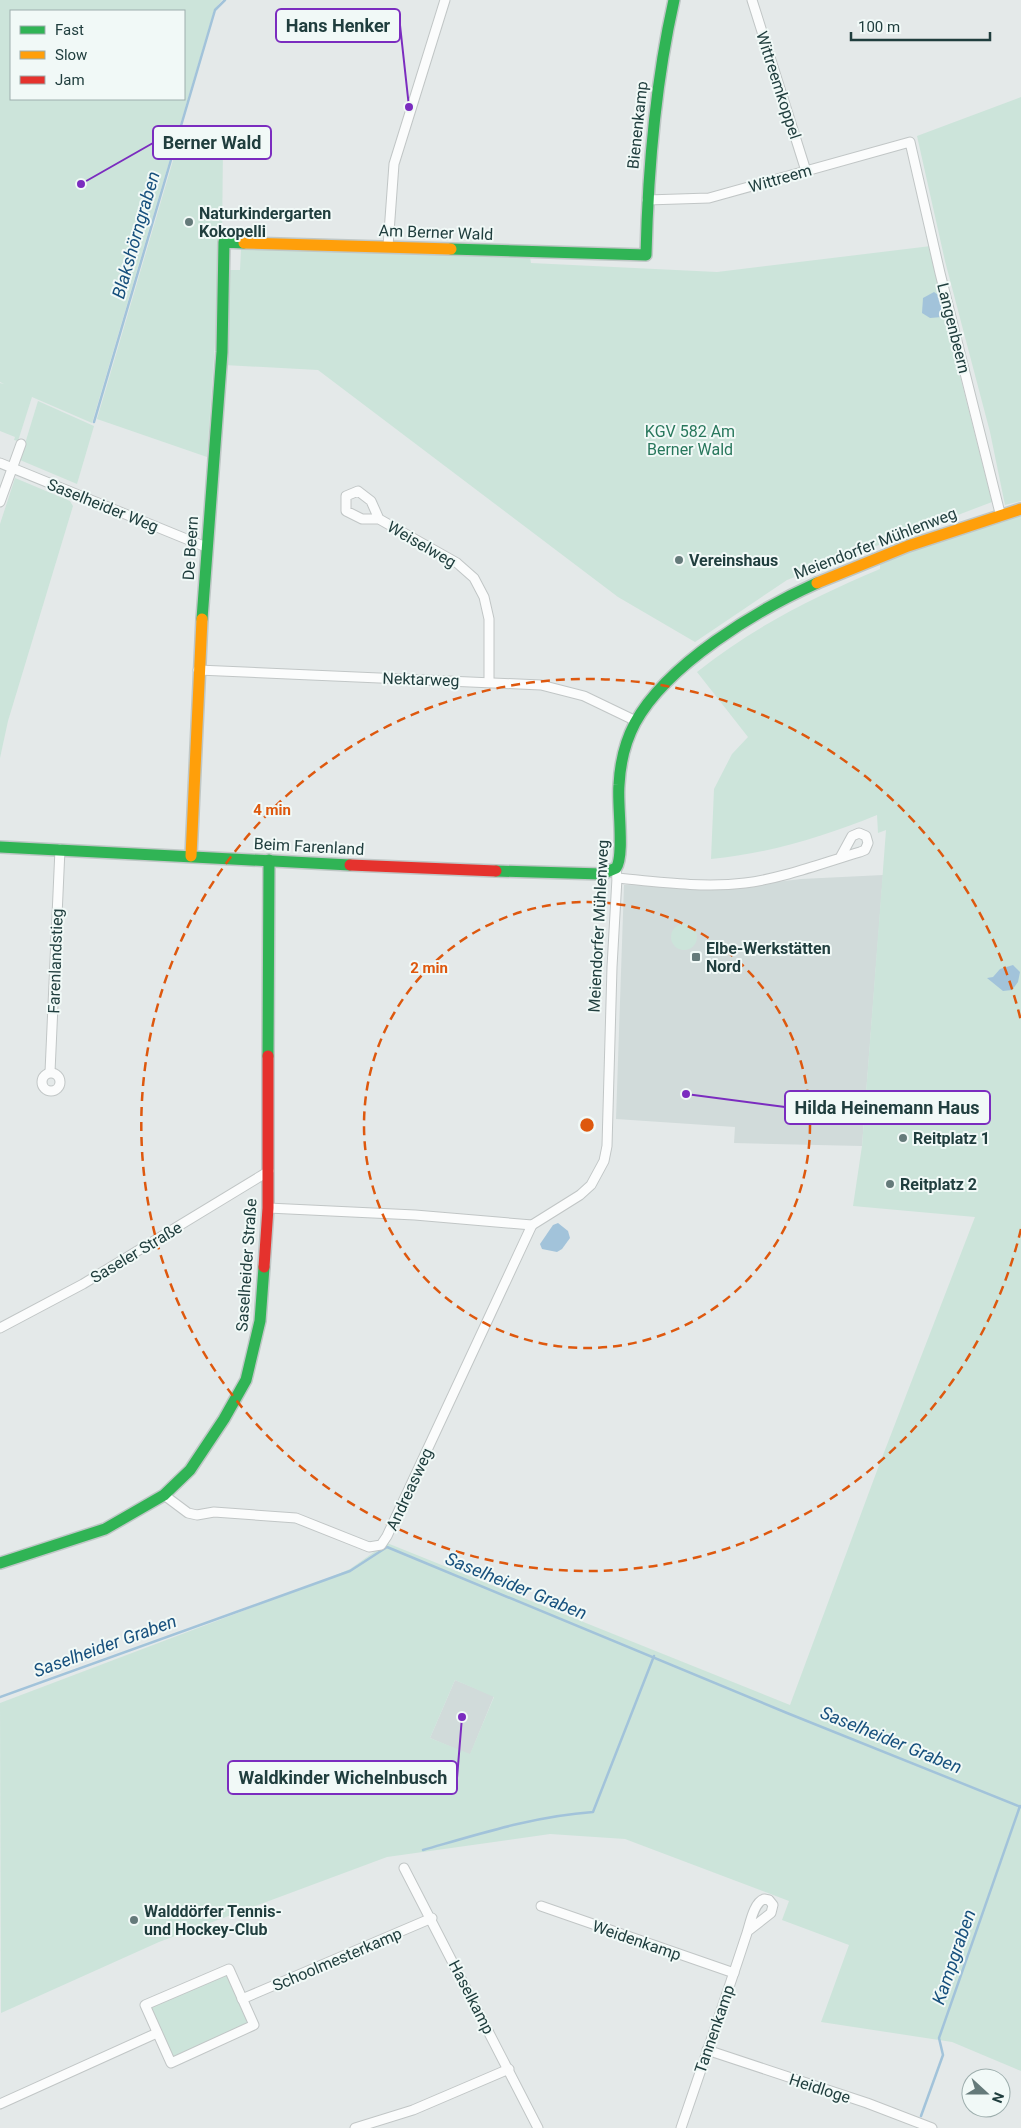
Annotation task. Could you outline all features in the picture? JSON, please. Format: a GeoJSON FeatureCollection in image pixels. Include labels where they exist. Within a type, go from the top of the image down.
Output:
{"type":"FeatureCollection","features":[{"type":"Feature","properties":{"kind":"street"},"geometry":{"type":"LineString","coordinates":[[388,246],[394,164],[445,0]]}},
{"type":"Feature","properties":{"kind":"street","name":"Bienenkamp"},"geometry":{"type":"LineString","coordinates":[[646,255],[647,200],[654,116],[664,39],[674,0]]}},
{"type":"Feature","properties":{"kind":"street","name":"Wittreemkoppel"},"geometry":{"type":"LineString","coordinates":[[752,0],[806,171]]}},
{"type":"Feature","properties":{"kind":"street","name":"Wittreem"},"geometry":{"type":"LineString","coordinates":[[647,200],[709,198],[910,142]]}},
{"type":"Feature","properties":{"kind":"street","name":"Langenbeern"},"geometry":{"type":"LineString","coordinates":[[910,142],[940,273],[1000,513]]}},
{"type":"Feature","properties":{"kind":"street","name":"Am Berner Wald"},"geometry":{"type":"LineString","coordinates":[[224,242],[646,255]]}},
{"type":"Feature","properties":{"kind":"street","name":"De Beern"},"geometry":{"type":"LineString","coordinates":[[191,856],[198,670],[222,352],[224,242]]}},
{"type":"Feature","properties":{"kind":"street"},"geometry":{"type":"LineString","coordinates":[[0,502],[21,444]]}},
{"type":"Feature","properties":{"kind":"street","name":"Saselheider Weg"},"geometry":{"type":"LineString","coordinates":[[0,463],[206,547]]}},
{"type":"Feature","properties":{"kind":"street","name":"Meiendorfer Mühlenweg"},"geometry":{"type":"LineString","coordinates":[[532,1225],[580,1195],[591,1185],[604,1161],[607,1146],[616,874],[621,855],[618,818],[620,770],[625,748],[636,721],[660,689],[687,664],[740,624],[784,597],[838,572],[899,548],[1000,513],[1021,509]]}},
{"type":"Feature","properties":{"kind":"street","name":"Weiselweg"},"geometry":{"type":"LineString","coordinates":[[379,519],[457,563],[474,578],[484,597],[489,619],[489,682]]}},
{"type":"Feature","properties":{"kind":"street","name":"Nektarweg"},"geometry":{"type":"LineString","coordinates":[[198,670],[541,685],[584,696],[636,721]]}},
{"type":"Feature","properties":{"kind":"street","name":"Beim Farenland"},"geometry":{"type":"LineString","coordinates":[[0,847],[464,870],[616,874]]}},
{"type":"Feature","properties":{"kind":"street","name":"Farenlandstieg"},"geometry":{"type":"LineString","coordinates":[[50,1072],[60,849]]}},
{"type":"Feature","properties":{"kind":"street"},"geometry":{"type":"LineString","coordinates":[[616,874],[668,883],[737,883],[768,879],[840,858]]}},
{"type":"Feature","properties":{"kind":"street","name":"Saselheider Straße"},"geometry":{"type":"LineString","coordinates":[[0,1563],[105,1529],[164,1495],[190,1470],[224,1419],[246,1380],[260,1321],[268,1208],[269,860]]}},
{"type":"Feature","properties":{"kind":"street","name":"Saseler Straße"},"geometry":{"type":"LineString","coordinates":[[0,1328],[83,1284],[269,1171]]}},
{"type":"Feature","properties":{"kind":"street"},"geometry":{"type":"LineString","coordinates":[[268,1208],[415,1215],[532,1225]]}},
{"type":"Feature","properties":{"kind":"street","name":"Andreasweg"},"geometry":{"type":"LineString","coordinates":[[164,1495],[188,1513],[197,1515],[214,1512],[296,1518],[369,1547],[381,1545],[387,1536],[532,1225]]}},
{"type":"Feature","properties":{"kind":"street","name":"Haselkamp"},"geometry":{"type":"LineString","coordinates":[[404,1868],[432,1918],[538,2128]]}},
{"type":"Feature","properties":{"kind":"street","name":"Weidenkamp"},"geometry":{"type":"LineString","coordinates":[[541,1906],[734,1973]]}},
{"type":"Feature","properties":{"kind":"street","name":"Schoolmesterkamp"},"geometry":{"type":"LineString","coordinates":[[242,1999],[432,1918]]}},
{"type":"Feature","properties":{"kind":"street","name":"Tannenkamp"},"geometry":{"type":"LineString","coordinates":[[681,2128],[748,1930]]}},
{"type":"Feature","properties":{"kind":"street"},"geometry":{"type":"LineString","coordinates":[[229,1968],[254,2026],[171,2063],[157,2033],[145,2005],[229,1968]]}},
{"type":"Feature","properties":{"kind":"street"},"geometry":{"type":"LineString","coordinates":[[0,2104],[157,2033]]}},
{"type":"Feature","properties":{"kind":"street","name":"Heidloge"},"geometry":{"type":"LineString","coordinates":[[707,2050],[867,2103],[932,2128]]}},
{"type":"Feature","properties":{"kind":"street"},"geometry":{"type":"LineString","coordinates":[[355,2128],[414,2110],[509,2069]]}},
{"type":"Feature","properties":{"kind":"shaded area"},"geometry":{"type":"Polygon","coordinates":[[[883,875],[862,1146],[734,1143],[735,1127],[616,1119],[624,885],[734,887],[801,879],[883,875]]]}},
{"type":"Feature","properties":{"kind":"shaded area"},"geometry":{"type":"Polygon","coordinates":[[[455,1680],[494,1696],[470,1755],[430,1738],[455,1680]]]}},
{"type":"Feature","properties":{"kind":"green space"},"geometry":{"type":"Polygon","coordinates":[[[0,0],[222,0],[214,10],[92,423],[32,397],[18,441],[14,440],[15,437],[0,431],[0,383],[4,384],[0,382],[0,0]]]}},
{"type":"Feature","properties":{"kind":"green space"},"geometry":{"type":"Polygon","coordinates":[[[1021,97],[1021,501],[1005,505],[990,432],[945,261],[917,136],[1021,97]]]}},
{"type":"Feature","properties":{"kind":"green space"},"geometry":{"type":"Polygon","coordinates":[[[179,140],[223,144],[222,244],[207,457],[97,419],[179,140]]]}},
{"type":"Feature","properties":{"kind":"green space","name":"KGV 582 Am Berner Wald"},"geometry":{"type":"Polygon","coordinates":[[[931,246],[959,372],[992,502],[787,580],[695,642],[618,597],[318,370],[224,365],[229,270],[240,270],[241,249],[530,257],[531,263],[717,272],[931,246]]]}},
{"type":"Feature","properties":{"kind":"green space"},"geometry":{"type":"Polygon","coordinates":[[[38,401],[94,426],[77,484],[20,460],[38,401]]]}},
{"type":"Feature","properties":{"kind":"green space"},"geometry":{"type":"Polygon","coordinates":[[[15,478],[70,501],[73,506],[8,721],[0,758],[0,524],[15,478]]]}},
{"type":"Feature","properties":{"kind":"green space"},"geometry":{"type":"Polygon","coordinates":[[[1021,515],[1021,2071],[952,2042],[821,2022],[849,1945],[782,1920],[789,1901],[625,1839],[550,1834],[387,1857],[159,1942],[1,2013],[0,1703],[317,1583],[350,1569],[387,1543],[790,1705],[878,1468],[975,1217],[853,1206],[862,1146],[886,830],[878,833],[877,815],[796,843],[754,853],[711,859],[714,789],[732,754],[748,737],[697,672],[740,641],[785,614],[880,569],[880,562],[980,526],[1021,515]],[[455,1680],[430,1738],[470,1754],[494,1697],[455,1680]]]}},
{"type":"Feature","properties":{"kind":"green space"},"geometry":{"type":"Polygon","coordinates":[[[684,924],[693,928],[697,937],[693,946],[684,950],[675,946],[671,937],[675,928],[684,924]]]}},
{"type":"Feature","properties":{"kind":"green space"},"geometry":{"type":"Polygon","coordinates":[[[228,1971],[252,2025],[172,2060],[148,2006],[228,1971]]]}},
{"type":"Feature","properties":{"kind":"water"},"geometry":{"type":"Polygon","coordinates":[[[934,292],[941,300],[943,314],[942,317],[930,318],[922,313],[923,298],[934,292]]]}},
{"type":"Feature","properties":{"kind":"water"},"geometry":{"type":"Polygon","coordinates":[[[1013,965],[1020,972],[1018,982],[1012,990],[1003,991],[987,978],[993,977],[1000,969],[1013,965]]]}},
{"type":"Feature","properties":{"kind":"water"},"geometry":{"type":"Polygon","coordinates":[[[558,1223],[568,1231],[570,1238],[562,1249],[557,1252],[542,1249],[540,1244],[553,1225],[558,1223]]]}},
{"type":"Feature","properties":{"kind":"waterway","name":"Blakshörngraben"},"geometry":{"type":"LineString","coordinates":[[94,422],[215,10],[225,0]]}},
{"type":"Feature","properties":{"kind":"waterway","name":"Saselheider Graben"},"geometry":{"type":"LineString","coordinates":[[0,1697],[350,1571],[387,1547],[787,1713],[1021,1807]]}},
{"type":"Feature","properties":{"kind":"waterway"},"geometry":{"type":"LineString","coordinates":[[423,1850],[486,1832],[550,1817],[593,1812],[654,1656]]}},
{"type":"Feature","properties":{"kind":"waterway","name":"Kampgraben"},"geometry":{"type":"LineString","coordinates":[[921,2116],[943,2055],[939,2038],[1020,1806]]}},
{"type":"Feature","properties":{"kind":"traffic: fast"},"geometry":{"type":"LineString","coordinates":[[451,249],[646,255],[657,95],[674,0]]}},
{"type":"Feature","properties":{"kind":"traffic: fast"},"geometry":{"type":"LineString","coordinates":[[202,619],[222,352],[224,242],[244,243]]}},
{"type":"Feature","properties":{"kind":"traffic: fast"},"geometry":{"type":"LineString","coordinates":[[496,871],[602,874],[616,868],[620,853],[619,794],[622,761],[631,730],[650,701],[668,680],[716,641],[768,608],[817,583]]}},
{"type":"Feature","properties":{"kind":"traffic: fast"},"geometry":{"type":"LineString","coordinates":[[0,847],[350,865]]}},
{"type":"Feature","properties":{"kind":"traffic: fast"},"geometry":{"type":"LineString","coordinates":[[268,1056],[269,860]]}},
{"type":"Feature","properties":{"kind":"traffic: fast"},"geometry":{"type":"LineString","coordinates":[[0,1563],[105,1529],[164,1495],[190,1470],[224,1419],[246,1380],[260,1321],[264,1267]]}},
{"type":"Feature","properties":{"kind":"traffic: slow"},"geometry":{"type":"LineString","coordinates":[[244,243],[451,249]]}},
{"type":"Feature","properties":{"kind":"traffic: slow"},"geometry":{"type":"LineString","coordinates":[[817,583],[908,546],[1021,509]]}},
{"type":"Feature","properties":{"kind":"traffic: slow"},"geometry":{"type":"LineString","coordinates":[[191,856],[202,619]]}},
{"type":"Feature","properties":{"kind":"traffic: jam"},"geometry":{"type":"LineString","coordinates":[[350,865],[496,871]]}},
{"type":"Feature","properties":{"kind":"traffic: jam"},"geometry":{"type":"LineString","coordinates":[[264,1267],[268,1208],[268,1056]]}},
{"type":"Feature","properties":{"kind":"place","name":"Hans Henker"},"geometry":{"type":"Point","coordinates":[409,107]}},
{"type":"Feature","properties":{"kind":"place","name":"Berner Wald"},"geometry":{"type":"Point","coordinates":[81,184]}},
{"type":"Feature","properties":{"kind":"place","name":"Naturkindergarten Kokopelli"},"geometry":{"type":"Point","coordinates":[189,222]}},
{"type":"Feature","properties":{"kind":"place","name":"Vereinshaus"},"geometry":{"type":"Point","coordinates":[679,560]}},
{"type":"Feature","properties":{"kind":"place","name":"Elbe-Werkstätten Nord"},"geometry":{"type":"Point","coordinates":[696,957]}},
{"type":"Feature","properties":{"kind":"place","name":"Hilda Heinemann Haus"},"geometry":{"type":"Point","coordinates":[686,1094]}},
{"type":"Feature","properties":{"kind":"place","name":"Reitplatz 1"},"geometry":{"type":"Point","coordinates":[903,1138]}},
{"type":"Feature","properties":{"kind":"place","name":"Reitplatz 2"},"geometry":{"type":"Point","coordinates":[890,1184]}},
{"type":"Feature","properties":{"kind":"place","name":"Waldkinder Wichelnbusch"},"geometry":{"type":"Point","coordinates":[462,1717]}},
{"type":"Feature","properties":{"kind":"place","name":"Walddörfer Tennis- und Hockey-Club"},"geometry":{"type":"Point","coordinates":[134,1920]}}]}
